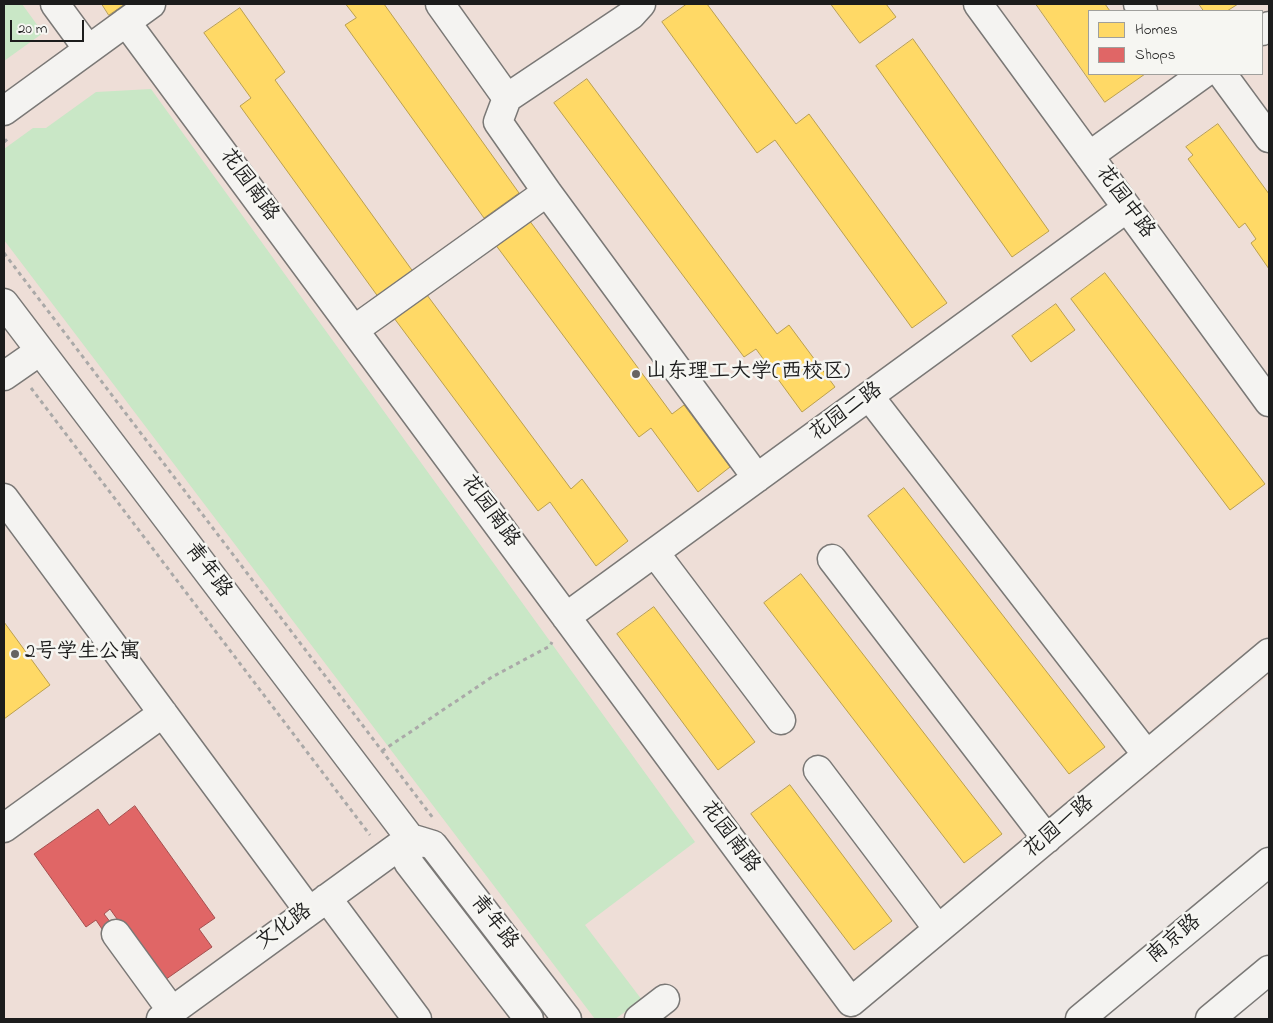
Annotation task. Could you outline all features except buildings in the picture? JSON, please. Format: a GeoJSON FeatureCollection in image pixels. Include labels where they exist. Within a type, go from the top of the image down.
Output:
{"type":"FeatureCollection","features":[{"type":"Feature","properties":{"kind":"street"},"geometry":{"type":"LineString","coordinates":[[55,4],[88,49]]}},
{"type":"Feature","properties":{"kind":"street"},"geometry":{"type":"LineString","coordinates":[[4,111],[152,4]]}},
{"type":"Feature","properties":{"kind":"street"},"geometry":{"type":"LineString","coordinates":[[440,4],[507,98]]}},
{"type":"Feature","properties":{"kind":"street"},"geometry":{"type":"LineString","coordinates":[[642,4],[631,15],[507,98],[498,122],[547,192],[757,478]]}},
{"type":"Feature","properties":{"kind":"street","name":"花园中路"},"geometry":{"type":"LineString","coordinates":[[978,4],[1269,402]]}},
{"type":"Feature","properties":{"kind":"street","name":"花园南路"},"geometry":{"type":"LineString","coordinates":[[126,22],[851,1002]]}},
{"type":"Feature","properties":{"kind":"street"},"geometry":{"type":"LineString","coordinates":[[1223,75],[1269,138]]}},
{"type":"Feature","properties":{"kind":"street"},"geometry":{"type":"LineString","coordinates":[[1089,156],[1194,76]]}},
{"type":"Feature","properties":{"kind":"street"},"geometry":{"type":"LineString","coordinates":[[354,330],[547,192]]}},
{"type":"Feature","properties":{"kind":"street","name":"花园二路"},"geometry":{"type":"LineString","coordinates":[[566,617],[1127,208]]}},
{"type":"Feature","properties":{"kind":"street","name":"青年路"},"geometry":{"type":"LineString","coordinates":[[4,303],[410,838],[433,845],[567,1019]]}},
{"type":"Feature","properties":{"kind":"street"},"geometry":{"type":"LineString","coordinates":[[10,372],[40,351]]}},
{"type":"Feature","properties":{"kind":"street"},"geometry":{"type":"LineString","coordinates":[[869,396],[1147,755]]}},
{"type":"Feature","properties":{"kind":"street"},"geometry":{"type":"LineString","coordinates":[[4,498],[163,714],[318,905],[417,1019]]}},
{"type":"Feature","properties":{"kind":"street"},"geometry":{"type":"LineString","coordinates":[[655,553],[781,720]]}},
{"type":"Feature","properties":{"kind":"street"},"geometry":{"type":"LineString","coordinates":[[832,559],[1047,839]]}},
{"type":"Feature","properties":{"kind":"street","name":"花园一路"},"geometry":{"type":"LineString","coordinates":[[851,1002],[1269,653]]}},
{"type":"Feature","properties":{"kind":"street"},"geometry":{"type":"LineString","coordinates":[[4,828],[163,714]]}},
{"type":"Feature","properties":{"kind":"street"},"geometry":{"type":"LineString","coordinates":[[818,770],[938,930]]}},
{"type":"Feature","properties":{"kind":"street","name":"青年路"},"geometry":{"type":"LineString","coordinates":[[410,838],[408,862],[529,1019]]}},
{"type":"Feature","properties":{"kind":"street","name":"文化路"},"geometry":{"type":"LineString","coordinates":[[167,1015],[410,838]]}},
{"type":"Feature","properties":{"kind":"street","name":"南京路"},"geometry":{"type":"LineString","coordinates":[[1080,1019],[1269,862]]}},
{"type":"Feature","properties":{"kind":"street"},"geometry":{"type":"LineString","coordinates":[[116,934],[167,1015]]}},
{"type":"Feature","properties":{"kind":"street"},"geometry":{"type":"LineString","coordinates":[[1210,1019],[1269,970]]}},
{"type":"Feature","properties":{"kind":"street"},"geometry":{"type":"LineString","coordinates":[[639,1019],[666,999]]}},
{"type":"Feature","properties":{"kind":"path"},"geometry":{"type":"LineString","coordinates":[[4,253],[436,822]]}},
{"type":"Feature","properties":{"kind":"path"},"geometry":{"type":"LineString","coordinates":[[10,372],[385,855]]}},
{"type":"Feature","properties":{"kind":"path"},"geometry":{"type":"LineString","coordinates":[[382,751],[492,677],[550,646],[566,617]]}},
{"type":"Feature","properties":{"kind":"shaded area","name":"山东理工大学(西校区)"},"geometry":{"type":"Polygon","coordinates":[[[4,4],[1269,4],[1269,675],[854,1019],[4,1019],[4,4]]]}},
{"type":"Feature","properties":{"kind":"green space"},"geometry":{"type":"Polygon","coordinates":[[[4,4],[22,4],[43,33],[4,61],[4,4]]]}},
{"type":"Feature","properties":{"kind":"green space"},"geometry":{"type":"Polygon","coordinates":[[[151,89],[695,842],[585,925],[642,1000],[615,1019],[595,1019],[4,240],[4,149],[33,128],[46,128],[96,92],[151,89]]]}},
{"type":"Feature","properties":{"kind":"place","name":"山东理工大学(西校区)"},"geometry":{"type":"Point","coordinates":[636,374]}},
{"type":"Feature","properties":{"kind":"place","name":"2号学生公寓"},"geometry":{"type":"Point","coordinates":[15,654]}}]}
